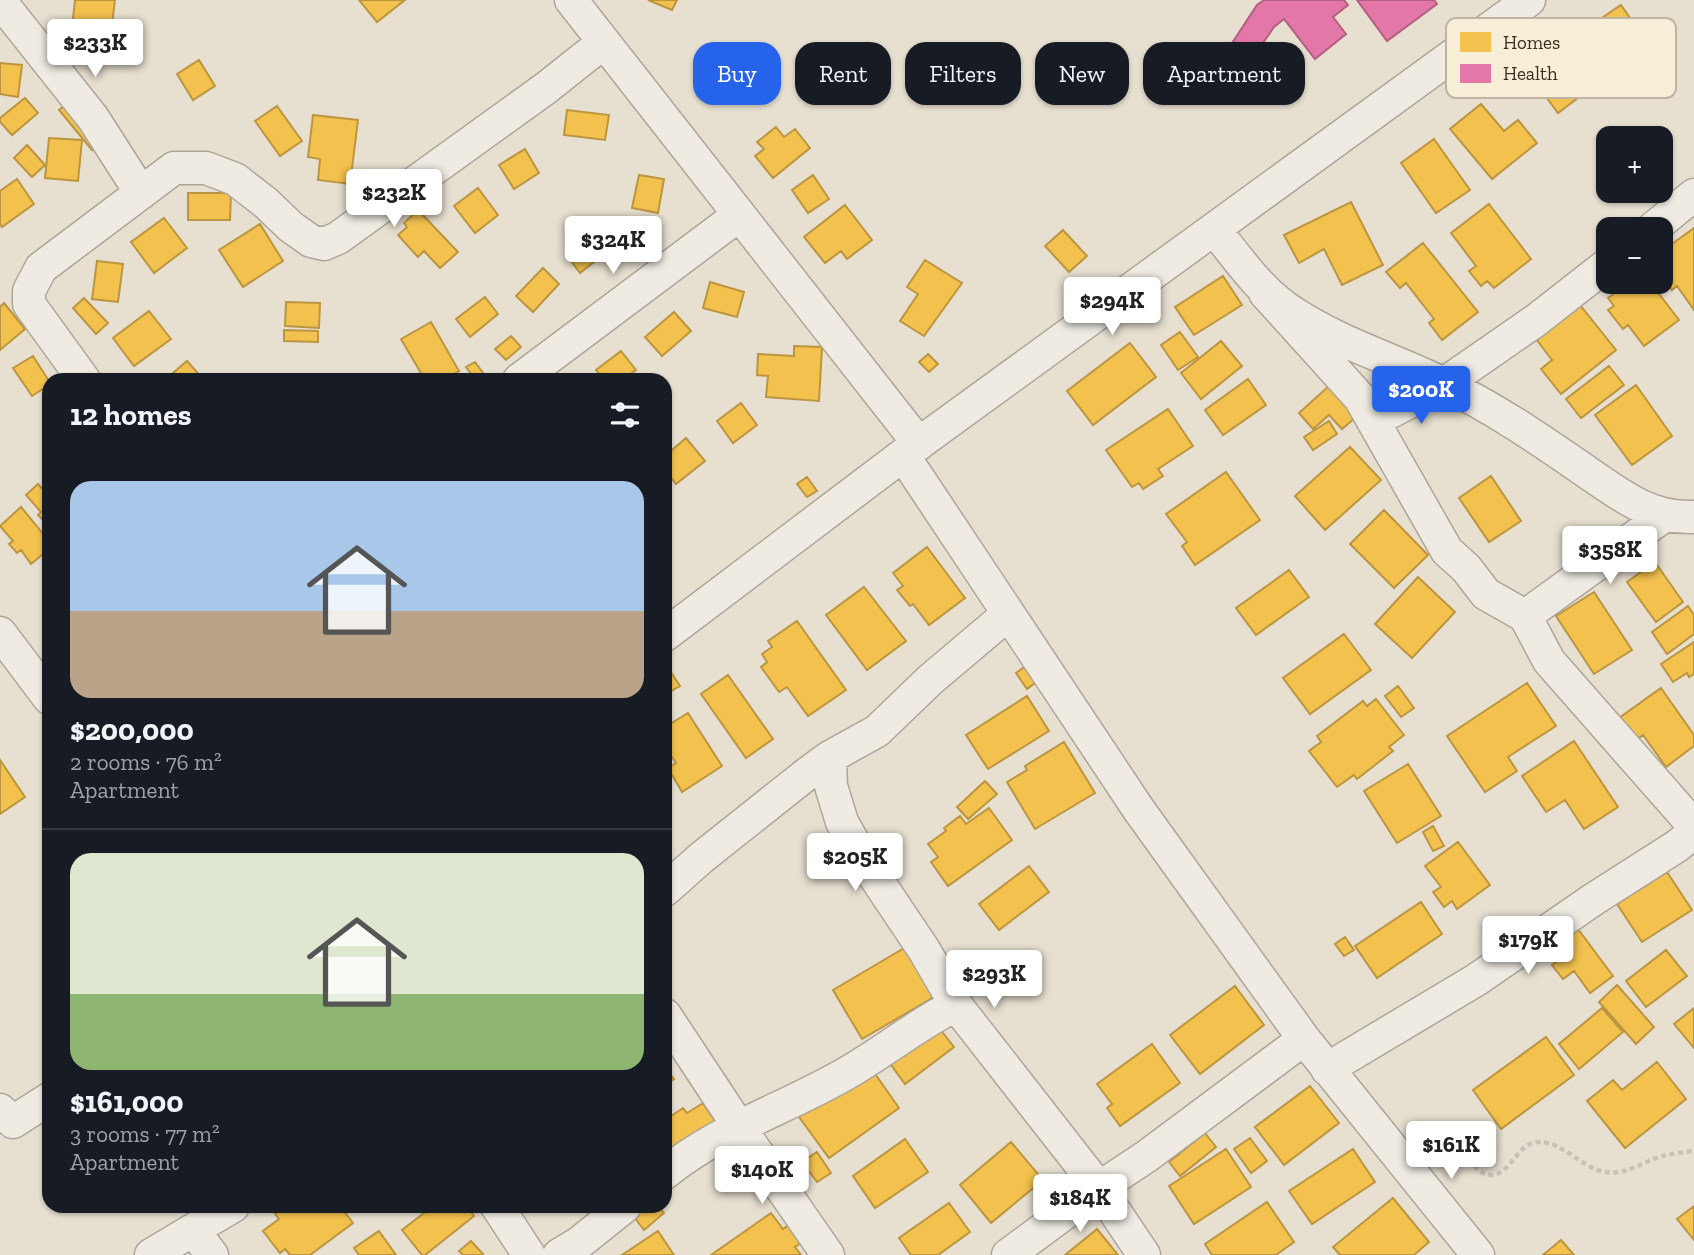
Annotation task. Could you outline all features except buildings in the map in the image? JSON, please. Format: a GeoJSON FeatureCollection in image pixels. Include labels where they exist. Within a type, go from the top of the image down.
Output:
{"type":"FeatureCollection","features":[{"type":"Feature","properties":{"kind":"street"},"geometry":{"type":"LineString","coordinates":[[571,0],[739,215],[911,449],[1008,614],[1139,810],[1304,1039],[1478,1255]]}},
{"type":"Feature","properties":{"kind":"street"},"geometry":{"type":"LineString","coordinates":[[1504,18],[1529,0]]}},
{"type":"Feature","properties":{"kind":"street"},"geometry":{"type":"LineString","coordinates":[[0,1],[93,118],[141,193]]}},
{"type":"Feature","properties":{"kind":"street"},"geometry":{"type":"LineString","coordinates":[[79,373],[29,304],[29,291],[41,268],[174,168],[206,168],[235,179],[311,241],[324,244],[338,238],[546,88],[604,42]]}},
{"type":"Feature","properties":{"kind":"street"},"geometry":{"type":"LineString","coordinates":[[672,630],[911,449],[1446,61]]}},
{"type":"Feature","properties":{"kind":"street"},"geometry":{"type":"LineString","coordinates":[[1667,217],[1694,195]]}},
{"type":"Feature","properties":{"kind":"street"},"geometry":{"type":"LineString","coordinates":[[528,373],[739,215]]}},
{"type":"Feature","properties":{"kind":"street"},"geometry":{"type":"LineString","coordinates":[[1215,230],[1265,292],[1360,398],[1447,551],[1466,568],[1486,594],[1525,616],[1549,661],[1694,826]]}},
{"type":"Feature","properties":{"kind":"street"},"geometry":{"type":"LineString","coordinates":[[1373,421],[1444,384],[1535,321],[1596,273]]}},
{"type":"Feature","properties":{"kind":"street"},"geometry":{"type":"LineString","coordinates":[[1265,292],[1326,332],[1444,384],[1494,411],[1636,506],[1679,516]]}},
{"type":"Feature","properties":{"kind":"street"},"geometry":{"type":"LineString","coordinates":[[1525,616],[1679,516]]}},
{"type":"Feature","properties":{"kind":"street"},"geometry":{"type":"LineString","coordinates":[[672,884],[830,757],[877,731],[930,680],[1008,614]]}},
{"type":"Feature","properties":{"kind":"street"},"geometry":{"type":"LineString","coordinates":[[0,634],[42,689]]}},
{"type":"Feature","properties":{"kind":"street"},"geometry":{"type":"LineString","coordinates":[[830,757],[831,786],[842,821],[861,856],[924,950],[956,1004],[1099,1188],[1144,1255]]}},
{"type":"Feature","properties":{"kind":"street"},"geometry":{"type":"LineString","coordinates":[[1327,1069],[1476,979],[1677,846],[1694,832]]}},
{"type":"Feature","properties":{"kind":"street"},"geometry":{"type":"LineString","coordinates":[[672,1167],[739,1127],[839,1078],[956,1004]]}},
{"type":"Feature","properties":{"kind":"street"},"geometry":{"type":"LineString","coordinates":[[672,1025],[828,1255]]}},
{"type":"Feature","properties":{"kind":"street"},"geometry":{"type":"LineString","coordinates":[[1008,1255],[1304,1039]]}},
{"type":"Feature","properties":{"kind":"street"},"geometry":{"type":"LineString","coordinates":[[4,1122],[42,1103]]}},
{"type":"Feature","properties":{"kind":"street"},"geometry":{"type":"LineString","coordinates":[[151,1255],[203,1243],[227,1213]]}},
{"type":"Feature","properties":{"kind":"street"},"geometry":{"type":"LineString","coordinates":[[501,1213],[529,1255]]}},
{"type":"Feature","properties":{"kind":"street"},"geometry":{"type":"LineString","coordinates":[[559,1255],[616,1213]]}},
{"type":"Feature","properties":{"kind":"path"},"geometry":{"type":"LineString","coordinates":[[1384,1140],[1445,1141],[1467,1153],[1479,1170],[1494,1175],[1503,1171],[1525,1146],[1535,1142],[1549,1143],[1597,1170],[1608,1172],[1627,1172],[1661,1157],[1694,1151]]}}]}
